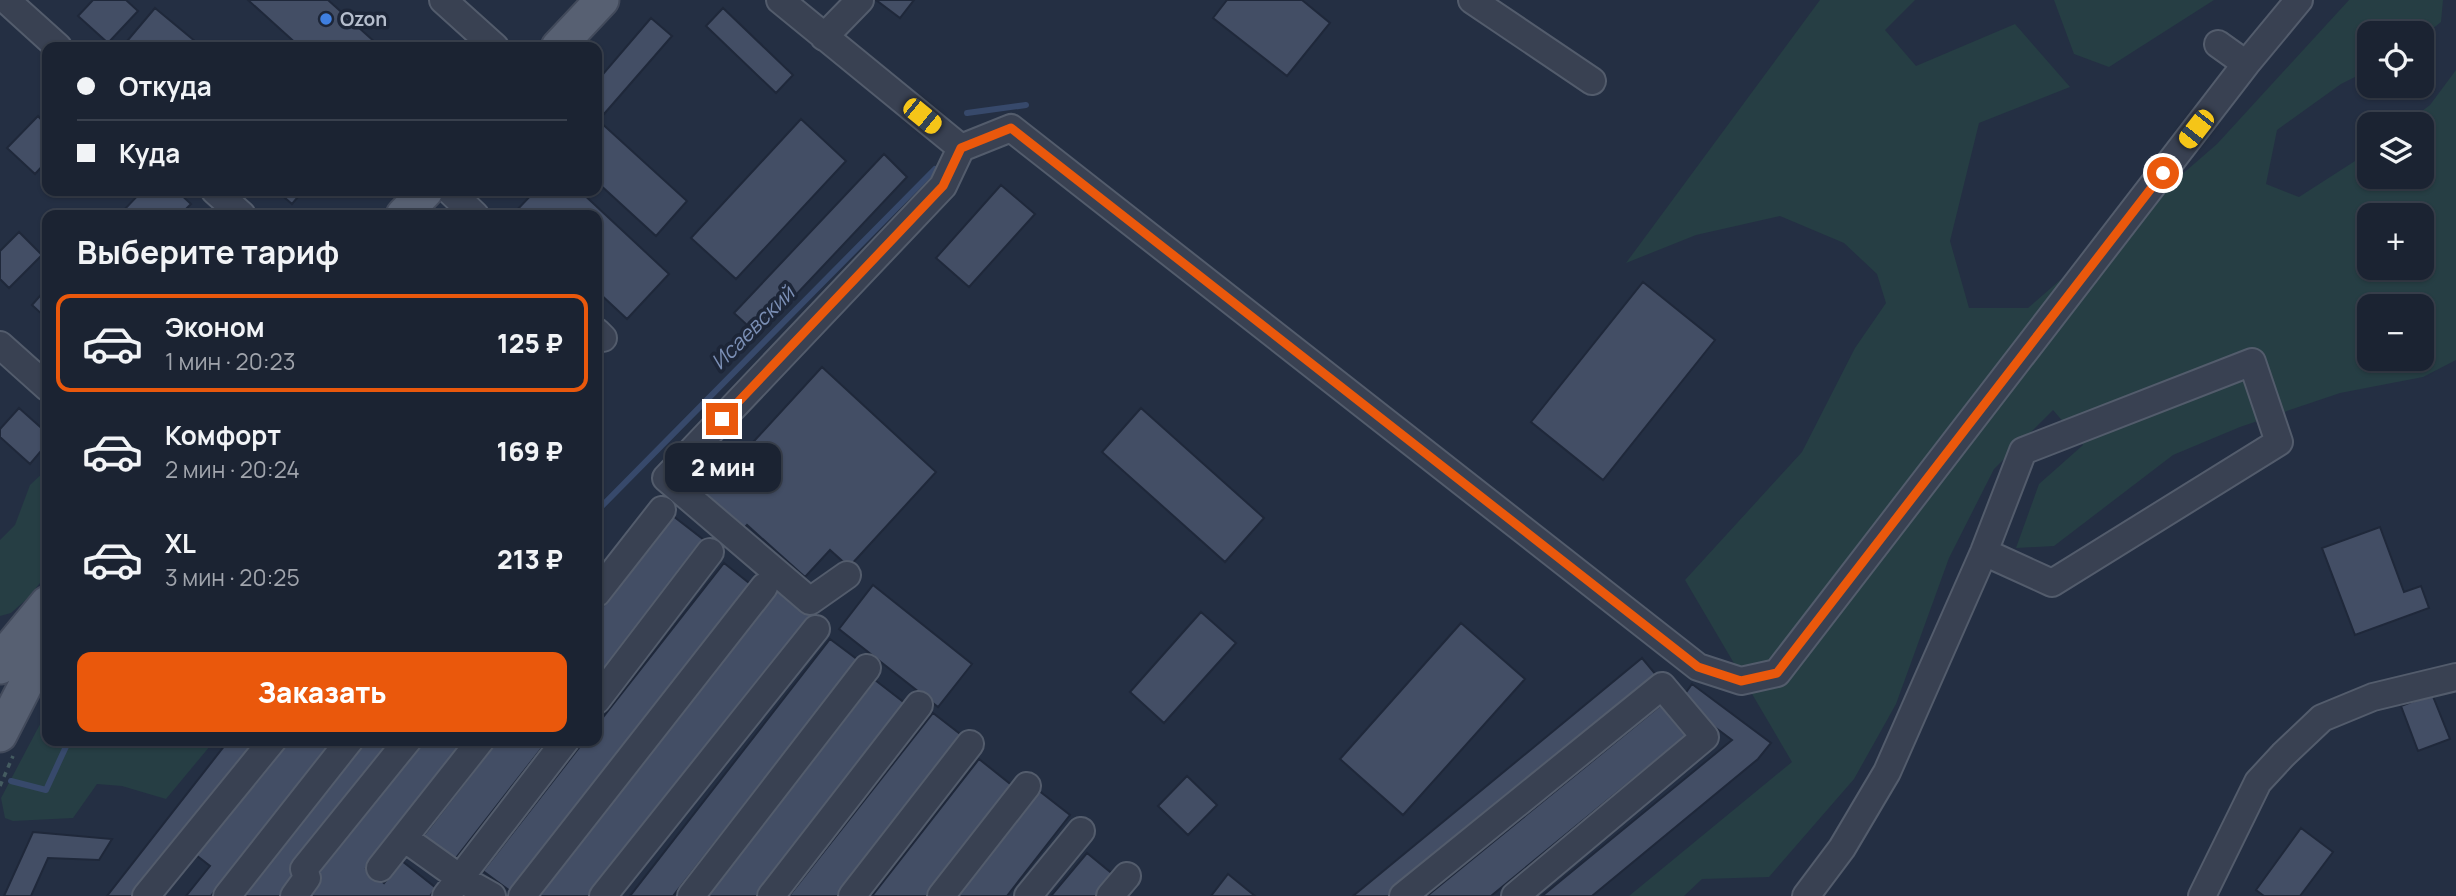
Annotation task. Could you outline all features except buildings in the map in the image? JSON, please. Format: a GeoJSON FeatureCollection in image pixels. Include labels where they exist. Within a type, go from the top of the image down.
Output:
{"type":"FeatureCollection","features":[{"type":"Feature","properties":{"kind":"main road"},"geometry":{"type":"LineString","coordinates":[[563,42],[602,0]]}},
{"type":"Feature","properties":{"kind":"main road"},"geometry":{"type":"LineString","coordinates":[[408,210],[421,196]]}},
{"type":"Feature","properties":{"kind":"main road"},"geometry":{"type":"LineString","coordinates":[[5,649],[42,608]]}},
{"type":"Feature","properties":{"kind":"main road"},"geometry":{"type":"LineString","coordinates":[[0,735],[42,653]]}},
{"type":"Feature","properties":{"kind":"street"},"geometry":{"type":"LineString","coordinates":[[6,0],[52,42]]}},
{"type":"Feature","properties":{"kind":"street"},"geometry":{"type":"LineString","coordinates":[[443,0],[489,42]]}},
{"type":"Feature","properties":{"kind":"street"},"geometry":{"type":"LineString","coordinates":[[780,0],[961,148]]}},
{"type":"Feature","properties":{"kind":"street"},"geometry":{"type":"LineString","coordinates":[[824,37],[860,0]]}},
{"type":"Feature","properties":{"kind":"street"},"geometry":{"type":"LineString","coordinates":[[1472,0],[1592,81]]}},
{"type":"Feature","properties":{"kind":"street"},"geometry":{"type":"LineString","coordinates":[[847,575],[810,601],[666,478],[943,186],[961,148],[1011,128],[1698,667],[1741,681],[1777,673],[2246,64],[2299,0]]}},
{"type":"Feature","properties":{"kind":"street"},"geometry":{"type":"LineString","coordinates":[[2218,44],[2246,64]]}},
{"type":"Feature","properties":{"kind":"street"},"geometry":{"type":"LineString","coordinates":[[221,196],[236,210]]}},
{"type":"Feature","properties":{"kind":"street"},"geometry":{"type":"LineString","coordinates":[[455,196],[470,210]]}},
{"type":"Feature","properties":{"kind":"street"},"geometry":{"type":"LineString","coordinates":[[0,345],[42,383]]}},
{"type":"Feature","properties":{"kind":"street"},"geometry":{"type":"LineString","coordinates":[[1806,896],[1842,848],[1887,772],[1984,552],[2023,451],[2252,362],[2279,442],[2052,583],[1984,552]]}},
{"type":"Feature","properties":{"kind":"street"},"geometry":{"type":"LineString","coordinates":[[602,587],[662,510]]}},
{"type":"Feature","properties":{"kind":"street"},"geometry":{"type":"LineString","coordinates":[[602,693],[710,552]]}},
{"type":"Feature","properties":{"kind":"street"},"geometry":{"type":"LineString","coordinates":[[522,896],[764,587]]}},
{"type":"Feature","properties":{"kind":"street"},"geometry":{"type":"LineString","coordinates":[[603,896],[816,629]]}},
{"type":"Feature","properties":{"kind":"street"},"geometry":{"type":"LineString","coordinates":[[691,896],[867,668]]}},
{"type":"Feature","properties":{"kind":"street"},"geometry":{"type":"LineString","coordinates":[[2202,896],[2258,782],[2322,718],[2373,697],[2456,677]]}},
{"type":"Feature","properties":{"kind":"street"},"geometry":{"type":"LineString","coordinates":[[1403,896],[1662,686],[1705,737],[1516,896]]}},
{"type":"Feature","properties":{"kind":"street"},"geometry":{"type":"LineString","coordinates":[[771,896],[919,705]]}},
{"type":"Feature","properties":{"kind":"street"},"geometry":{"type":"LineString","coordinates":[[852,896],[970,744]]}},
{"type":"Feature","properties":{"kind":"street"},"geometry":{"type":"LineString","coordinates":[[146,896],[269,746]]}},
{"type":"Feature","properties":{"kind":"street"},"geometry":{"type":"LineString","coordinates":[[227,896],[345,746]]}},
{"type":"Feature","properties":{"kind":"street"},"geometry":{"type":"LineString","coordinates":[[294,896],[307,878],[304,869],[403,746]]}},
{"type":"Feature","properties":{"kind":"street"},"geometry":{"type":"LineString","coordinates":[[380,869],[476,746]]}},
{"type":"Feature","properties":{"kind":"street"},"geometry":{"type":"LineString","coordinates":[[453,887],[561,746]]}},
{"type":"Feature","properties":{"kind":"street"},"geometry":{"type":"LineString","coordinates":[[941,896],[1027,786]]}},
{"type":"Feature","properties":{"kind":"street"},"geometry":{"type":"LineString","coordinates":[[1028,896],[1081,831]]}},
{"type":"Feature","properties":{"kind":"street"},"geometry":{"type":"LineString","coordinates":[[404,838],[453,887],[492,896]]}},
{"type":"Feature","properties":{"kind":"green space"},"geometry":{"type":"Polygon","coordinates":[[[1820,0],[1915,0],[1885,30],[1916,66],[2015,24],[2070,87],[1979,123],[1950,241],[1969,308],[2028,308],[2217,144],[2349,0],[2443,0],[2441,22],[2434,28],[2434,21],[2357,21],[2357,76],[2341,84],[2277,130],[2266,184],[2299,197],[2357,160],[2357,189],[2434,189],[2434,112],[2421,112],[2430,105],[2456,70],[2456,360],[2423,377],[2340,393],[2240,427],[2173,455],[2054,546],[2016,548],[2039,484],[2083,445],[2053,410],[1994,469],[1949,558],[1896,704],[1854,779],[1769,877],[1702,879],[1684,896],[1629,896],[1792,762],[1685,580],[1802,452],[1855,348],[1886,303],[1877,274],[1844,243],[1780,216],[1696,235],[1626,263],[1820,0]]]}},
{"type":"Feature","properties":{"kind":"green space"},"geometry":{"type":"Polygon","coordinates":[[[2054,0],[2214,0],[2109,67],[2074,54],[2054,0]]]}},
{"type":"Feature","properties":{"kind":"green space"},"geometry":{"type":"Polygon","coordinates":[[[42,474],[42,580],[11,613],[0,616],[0,540],[15,525],[30,485],[42,474]]]}},
{"type":"Feature","properties":{"kind":"green space"},"geometry":{"type":"Polygon","coordinates":[[[42,720],[42,746],[210,746],[166,799],[122,786],[97,784],[73,818],[13,821],[5,818],[1,798],[42,720]]]}},
{"type":"Feature","properties":{"kind":"waterway","name":"Исаевский"},"geometry":{"type":"LineString","coordinates":[[967,113],[1026,105]]}},
{"type":"Feature","properties":{"kind":"waterway","name":"Исаевский"},"geometry":{"type":"LineString","coordinates":[[602,506],[935,169]]}},
{"type":"Feature","properties":{"kind":"waterway","name":"Исаевский"},"geometry":{"type":"LineString","coordinates":[[11,781],[46,790],[66,746]]}},
{"type":"Feature","properties":{"kind":"place","name":"Ozon"},"geometry":{"type":"Point","coordinates":[326,19]}},
{"type":"Feature","properties":{"kind":"route"},"geometry":{"type":"LineString","coordinates":[[722,419],[943,186],[961,148],[1011,128],[1698,667],[1741,681],[1777,673],[2163,173]]}}]}
